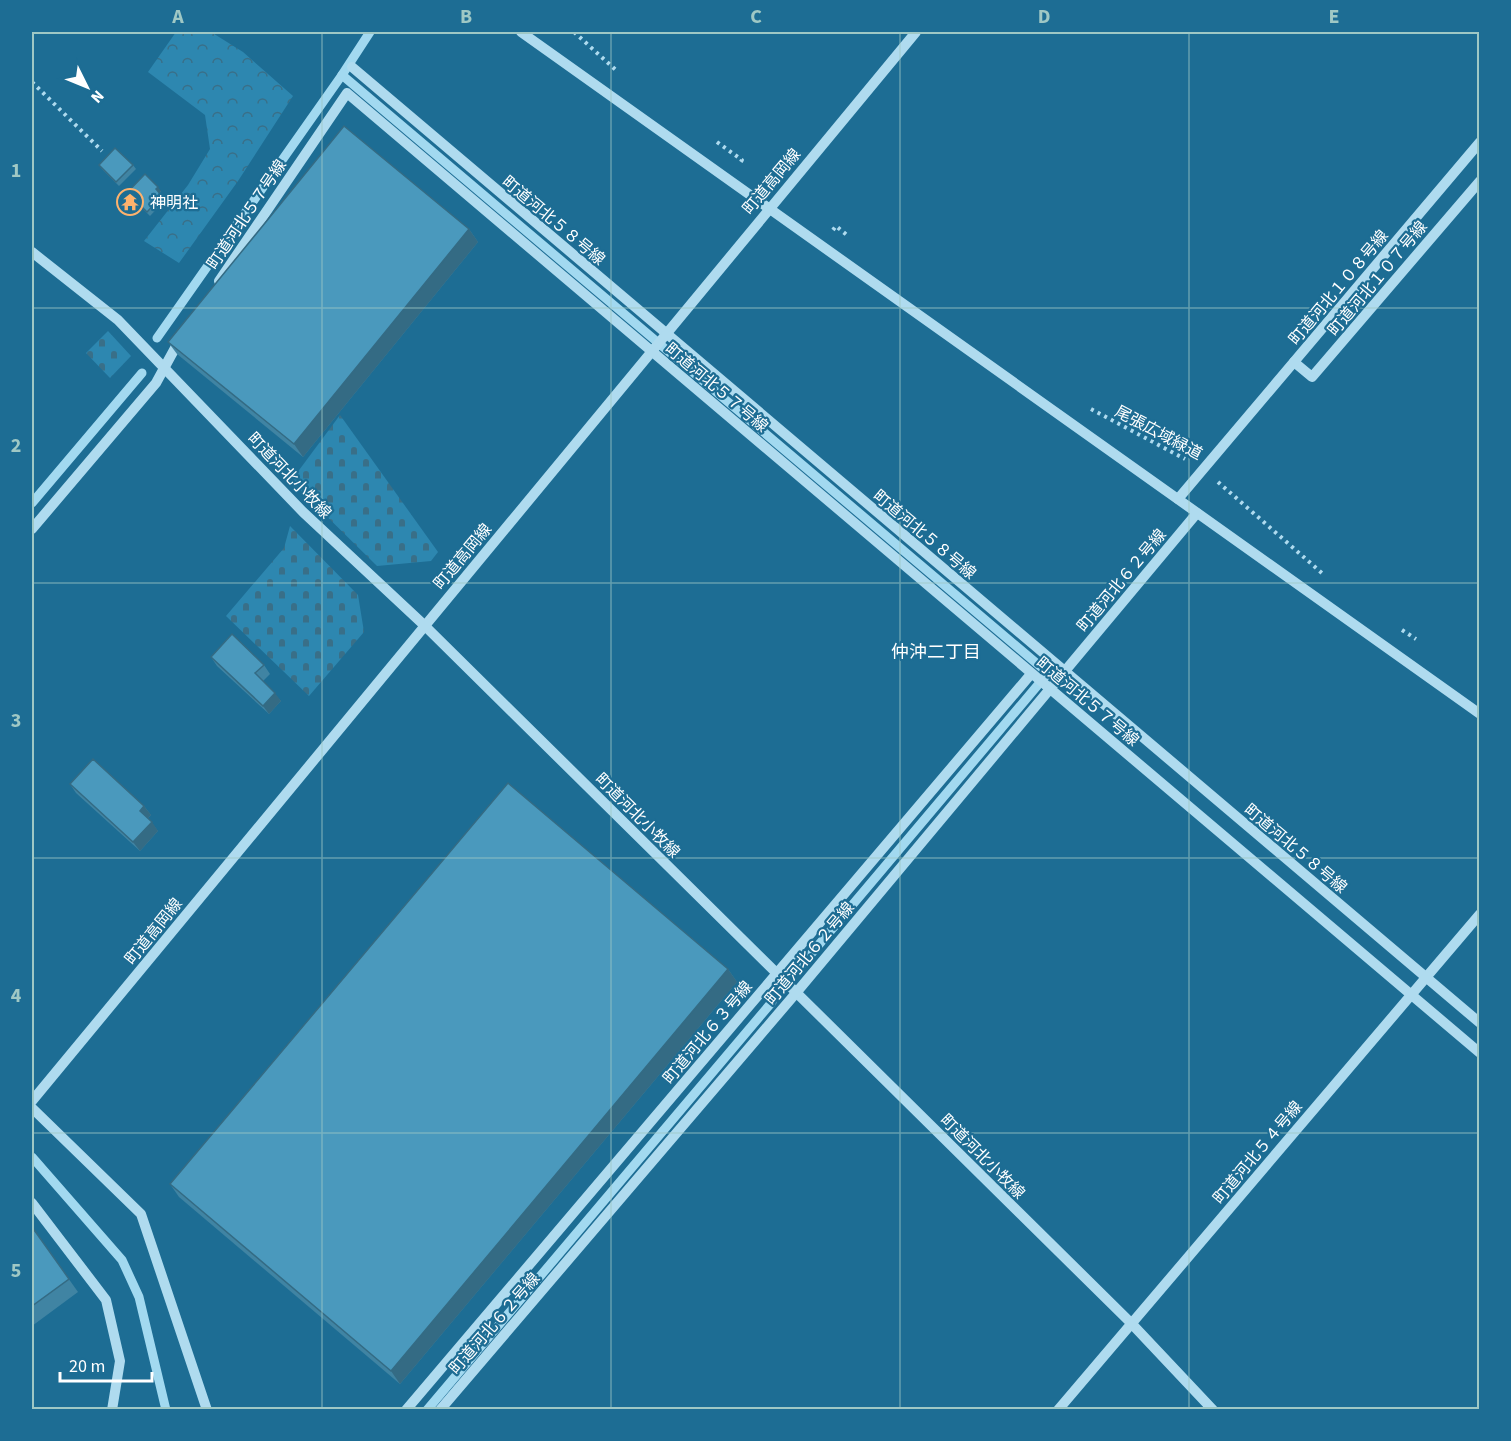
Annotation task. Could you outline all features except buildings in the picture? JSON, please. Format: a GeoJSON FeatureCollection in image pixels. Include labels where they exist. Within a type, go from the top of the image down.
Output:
{"type":"FeatureCollection","features":[{"type":"Feature","properties":{"kind":"street"},"geometry":{"type":"LineString","coordinates":[[521,32],[1479,714]]}},
{"type":"Feature","properties":{"kind":"street","name":"町道高岡線"},"geometry":{"type":"LineString","coordinates":[[32,1101],[768,208],[916,32]]}},
{"type":"Feature","properties":{"kind":"street","name":"町道河北５８号線"},"geometry":{"type":"LineString","coordinates":[[352,67],[1479,1023]]}},
{"type":"Feature","properties":{"kind":"street","name":"町道河北５７号線"},"geometry":{"type":"LineString","coordinates":[[210,294],[347,93],[1479,1053]]}},
{"type":"Feature","properties":{"kind":"street","name":"町道河北１０８号線"},"geometry":{"type":"LineString","coordinates":[[1178,499],[1479,142]]}},
{"type":"Feature","properties":{"kind":"street","name":"町道河北１０７号線"},"geometry":{"type":"LineString","coordinates":[[1294,362],[1312,377],[1479,181]]}},
{"type":"Feature","properties":{"kind":"street","name":"町道河北小牧線"},"geometry":{"type":"LineString","coordinates":[[32,252],[118,320],[303,512],[424,625],[777,973],[1131,1323],[1213,1410]]}},
{"type":"Feature","properties":{"kind":"street"},"geometry":{"type":"LineString","coordinates":[[32,529],[156,383],[184,332]]}},
{"type":"Feature","properties":{"kind":"street","name":"町道河北６２号線"},"geometry":{"type":"LineString","coordinates":[[440,1410],[796,993],[1197,513]]}},
{"type":"Feature","properties":{"kind":"street","name":"町道河北６３号線"},"geometry":{"type":"LineString","coordinates":[[406,1410],[1031,674]]}},
{"type":"Feature","properties":{"kind":"street","name":"町道河北５４号線"},"geometry":{"type":"LineString","coordinates":[[1058,1410],[1479,914]]}},
{"type":"Feature","properties":{"kind":"street"},"geometry":{"type":"LineString","coordinates":[[32,1108],[141,1214],[207,1410]]}},
{"type":"Feature","properties":{"kind":"street"},"geometry":{"type":"LineString","coordinates":[[32,1203],[106,1300],[120,1361],[112,1410]]}},
{"type":"Feature","properties":{"kind":"path"},"geometry":{"type":"LineString","coordinates":[[32,82],[102,151]]}},
{"type":"Feature","properties":{"kind":"path"},"geometry":{"type":"LineString","coordinates":[[821,245],[836,226],[855,241]]}},
{"type":"Feature","properties":{"kind":"path","name":"尾張広域緑道"},"geometry":{"type":"LineString","coordinates":[[1088,408],[1204,469],[1329,579]]}},
{"type":"Feature","properties":{"kind":"path"},"geometry":{"type":"LineString","coordinates":[[1398,627],[1417,640]]}},
{"type":"Feature","properties":{"kind":"green space"},"geometry":{"type":"Polygon","coordinates":[[[176,32],[211,32],[243,52],[293,96],[238,181],[179,263],[144,241],[188,185],[210,149],[205,115],[148,72],[176,32]]]}},
{"type":"Feature","properties":{"kind":"green space"},"geometry":{"type":"Polygon","coordinates":[[[108,331],[131,356],[110,378],[86,353],[108,331]]]}},
{"type":"Feature","properties":{"kind":"green space"},"geometry":{"type":"Polygon","coordinates":[[[340,415],[438,552],[431,561],[377,566],[291,481],[340,415]]]}},
{"type":"Feature","properties":{"kind":"green space"},"geometry":{"type":"Polygon","coordinates":[[[290,526],[358,595],[364,632],[309,696],[226,616],[284,548],[290,526]]]}},
{"type":"Feature","properties":{"kind":"waterway"},"geometry":{"type":"LineString","coordinates":[[370,32],[342,75],[1048,673],[800,967]]}},
{"type":"Feature","properties":{"kind":"waterway"},"geometry":{"type":"LineString","coordinates":[[157,338],[342,75]]}},
{"type":"Feature","properties":{"kind":"waterway"},"geometry":{"type":"LineString","coordinates":[[32,503],[142,373]]}},
{"type":"Feature","properties":{"kind":"waterway"},"geometry":{"type":"LineString","coordinates":[[427,1410],[772,1002]]}},
{"type":"Feature","properties":{"kind":"waterway"},"geometry":{"type":"LineString","coordinates":[[32,1157],[122,1260],[139,1297],[166,1410]]}},
{"type":"Feature","properties":{"kind":"place","name":"神明社"},"geometry":{"type":"Point","coordinates":[130,202]}},
{"type":"Feature","properties":{"kind":"district","name":"仲沖二丁目"},"geometry":{"type":"Point","coordinates":[936,652]}}]}
